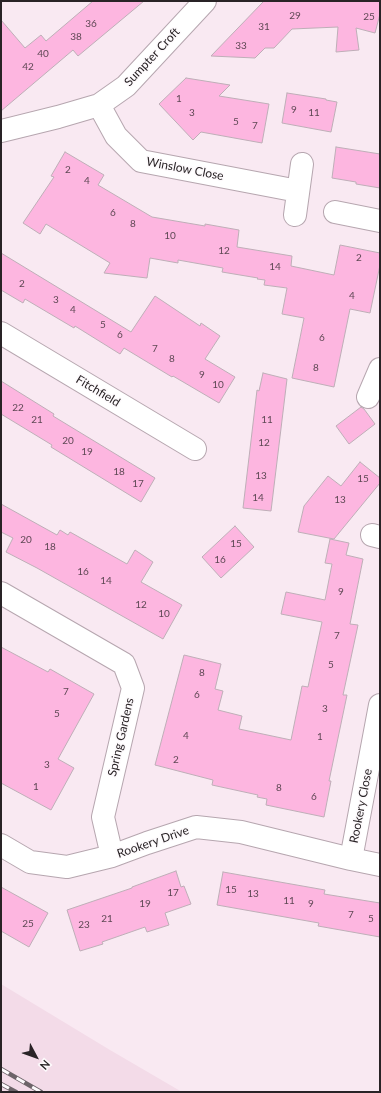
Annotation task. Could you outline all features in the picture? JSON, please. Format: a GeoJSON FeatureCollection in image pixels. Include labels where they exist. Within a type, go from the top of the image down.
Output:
{"type":"FeatureCollection","features":[{"type":"Feature","properties":{"kind":"street","name":"Sumpter Croft"},"geometry":{"type":"LineString","coordinates":[[1,131],[99,105],[126,86],[205,1]]}},
{"type":"Feature","properties":{"kind":"street","name":"Winslow Close"},"geometry":{"type":"LineString","coordinates":[[99,105],[116,136],[141,161],[298,191]]}},
{"type":"Feature","properties":{"kind":"street"},"geometry":{"type":"LineString","coordinates":[[295,215],[302,164]]}},
{"type":"Feature","properties":{"kind":"street"},"geometry":{"type":"LineString","coordinates":[[335,212],[380,221]]}},
{"type":"Feature","properties":{"kind":"street","name":"Fitchfield"},"geometry":{"type":"LineString","coordinates":[[1,333],[195,449]]}},
{"type":"Feature","properties":{"kind":"street"},"geometry":{"type":"LineString","coordinates":[[368,397],[380,369]]}},
{"type":"Feature","properties":{"kind":"street","name":"Spring Gardens"},"geometry":{"type":"LineString","coordinates":[[1,593],[124,664],[133,688],[103,817],[112,856]]}},
{"type":"Feature","properties":{"kind":"street","name":"Rookery Close"},"geometry":{"type":"LineString","coordinates":[[351,860],[380,705]]}},
{"type":"Feature","properties":{"kind":"street","name":"Rookery Drive"},"geometry":{"type":"LineString","coordinates":[[1,845],[30,862],[67,867],[112,856],[196,827],[241,832],[351,860],[380,865]]}},
{"type":"Feature","properties":{"kind":"shaded area"},"geometry":{"type":"Polygon","coordinates":[[[1,984],[110,1050],[182,1092],[1,1092],[1,984]]]}},
{"type":"Feature","properties":{"kind":"building"},"geometry":{"type":"Polygon","coordinates":[[[93,1],[144,1],[78,56],[73,50],[1,111],[1,20],[25,48],[41,35],[46,41],[93,1]]]}},
{"type":"Feature","properties":{"kind":"building"},"geometry":{"type":"Polygon","coordinates":[[[264,1],[380,1],[380,14],[375,33],[356,28],[359,50],[336,52],[338,27],[292,29],[274,48],[265,48],[255,58],[211,56],[264,1]]]}},
{"type":"Feature","properties":{"kind":"building"},"geometry":{"type":"Polygon","coordinates":[[[186,78],[230,85],[219,96],[269,104],[262,143],[201,132],[193,140],[159,104],[186,78]]]}},
{"type":"Feature","properties":{"kind":"building"},"geometry":{"type":"Polygon","coordinates":[[[287,93],[337,102],[331,132],[282,123],[287,93]]]}},
{"type":"Feature","properties":{"kind":"building"},"geometry":{"type":"Polygon","coordinates":[[[336,147],[380,154],[380,188],[332,178],[336,147]]]}},
{"type":"Feature","properties":{"kind":"building"},"geometry":{"type":"Polygon","coordinates":[[[65,152],[104,175],[98,185],[152,217],[239,230],[237,247],[292,256],[291,266],[334,275],[340,245],[380,253],[380,265],[370,313],[350,309],[334,387],[292,378],[304,318],[282,314],[287,288],[264,285],[265,280],[257,279],[258,278],[222,272],[223,268],[178,260],[178,263],[150,258],[147,278],[104,273],[110,263],[46,224],[40,234],[23,223],[54,177],[51,176],[65,152]]]}},
{"type":"Feature","properties":{"kind":"building"},"geometry":{"type":"Polygon","coordinates":[[[1,253],[131,332],[155,296],[200,326],[201,323],[220,336],[205,359],[235,377],[219,403],[124,348],[120,354],[75,326],[74,328],[25,299],[23,303],[1,290],[1,253]]]}},
{"type":"Feature","properties":{"kind":"building"},"geometry":{"type":"Polygon","coordinates":[[[263,373],[287,379],[271,511],[243,508],[257,390],[259,391],[263,373]]]}},
{"type":"Feature","properties":{"kind":"building"},"geometry":{"type":"Polygon","coordinates":[[[1,381],[54,414],[53,416],[155,478],[141,502],[51,447],[52,445],[1,414],[1,381]]]}},
{"type":"Feature","properties":{"kind":"building"},"geometry":{"type":"Polygon","coordinates":[[[361,407],[375,424],[349,444],[336,426],[361,407]]]}},
{"type":"Feature","properties":{"kind":"building"},"geometry":{"type":"Polygon","coordinates":[[[360,462],[380,478],[380,483],[334,539],[298,532],[304,506],[328,476],[341,486],[360,462]]]}},
{"type":"Feature","properties":{"kind":"building"},"geometry":{"type":"Polygon","coordinates":[[[1,504],[57,535],[60,530],[68,535],[70,532],[127,564],[135,550],[153,562],[141,582],[182,605],[163,639],[6,552],[13,538],[1,532],[1,504]]]}},
{"type":"Feature","properties":{"kind":"building"},"geometry":{"type":"Polygon","coordinates":[[[235,526],[254,547],[221,578],[202,557],[235,526]]]}},
{"type":"Feature","properties":{"kind":"building"},"geometry":{"type":"Polygon","coordinates":[[[330,539],[349,543],[346,555],[363,559],[350,624],[358,625],[343,695],[347,695],[329,781],[331,781],[324,817],[266,805],[267,799],[257,797],[258,795],[212,785],[213,780],[155,765],[184,655],[221,664],[215,689],[223,691],[218,710],[242,716],[239,729],[291,740],[302,686],[308,687],[322,622],[281,614],[286,592],[325,600],[332,564],[325,563],[330,539]]]}},
{"type":"Feature","properties":{"kind":"building"},"geometry":{"type":"Polygon","coordinates":[[[1,647],[48,672],[50,669],[94,694],[58,759],[74,768],[51,810],[1,783],[1,647]]]}},
{"type":"Feature","properties":{"kind":"building"},"geometry":{"type":"Polygon","coordinates":[[[176,871],[181,887],[184,886],[191,904],[165,913],[169,925],[147,932],[145,927],[102,942],[103,944],[80,951],[67,910],[176,871]]]}},
{"type":"Feature","properties":{"kind":"building"},"geometry":{"type":"Polygon","coordinates":[[[223,872],[325,890],[324,894],[380,903],[380,937],[318,926],[319,923],[217,905],[223,872]]]}},
{"type":"Feature","properties":{"kind":"building"},"geometry":{"type":"Polygon","coordinates":[[[1,887],[48,913],[29,947],[1,931],[1,887]]]}},
{"type":"Feature","properties":{"kind":"railway"},"geometry":{"type":"LineString","coordinates":[[1,1069],[41,1092]]}},
{"type":"Feature","properties":{"kind":"railway"},"geometry":{"type":"LineString","coordinates":[[1,1084],[16,1092]]}}]}
